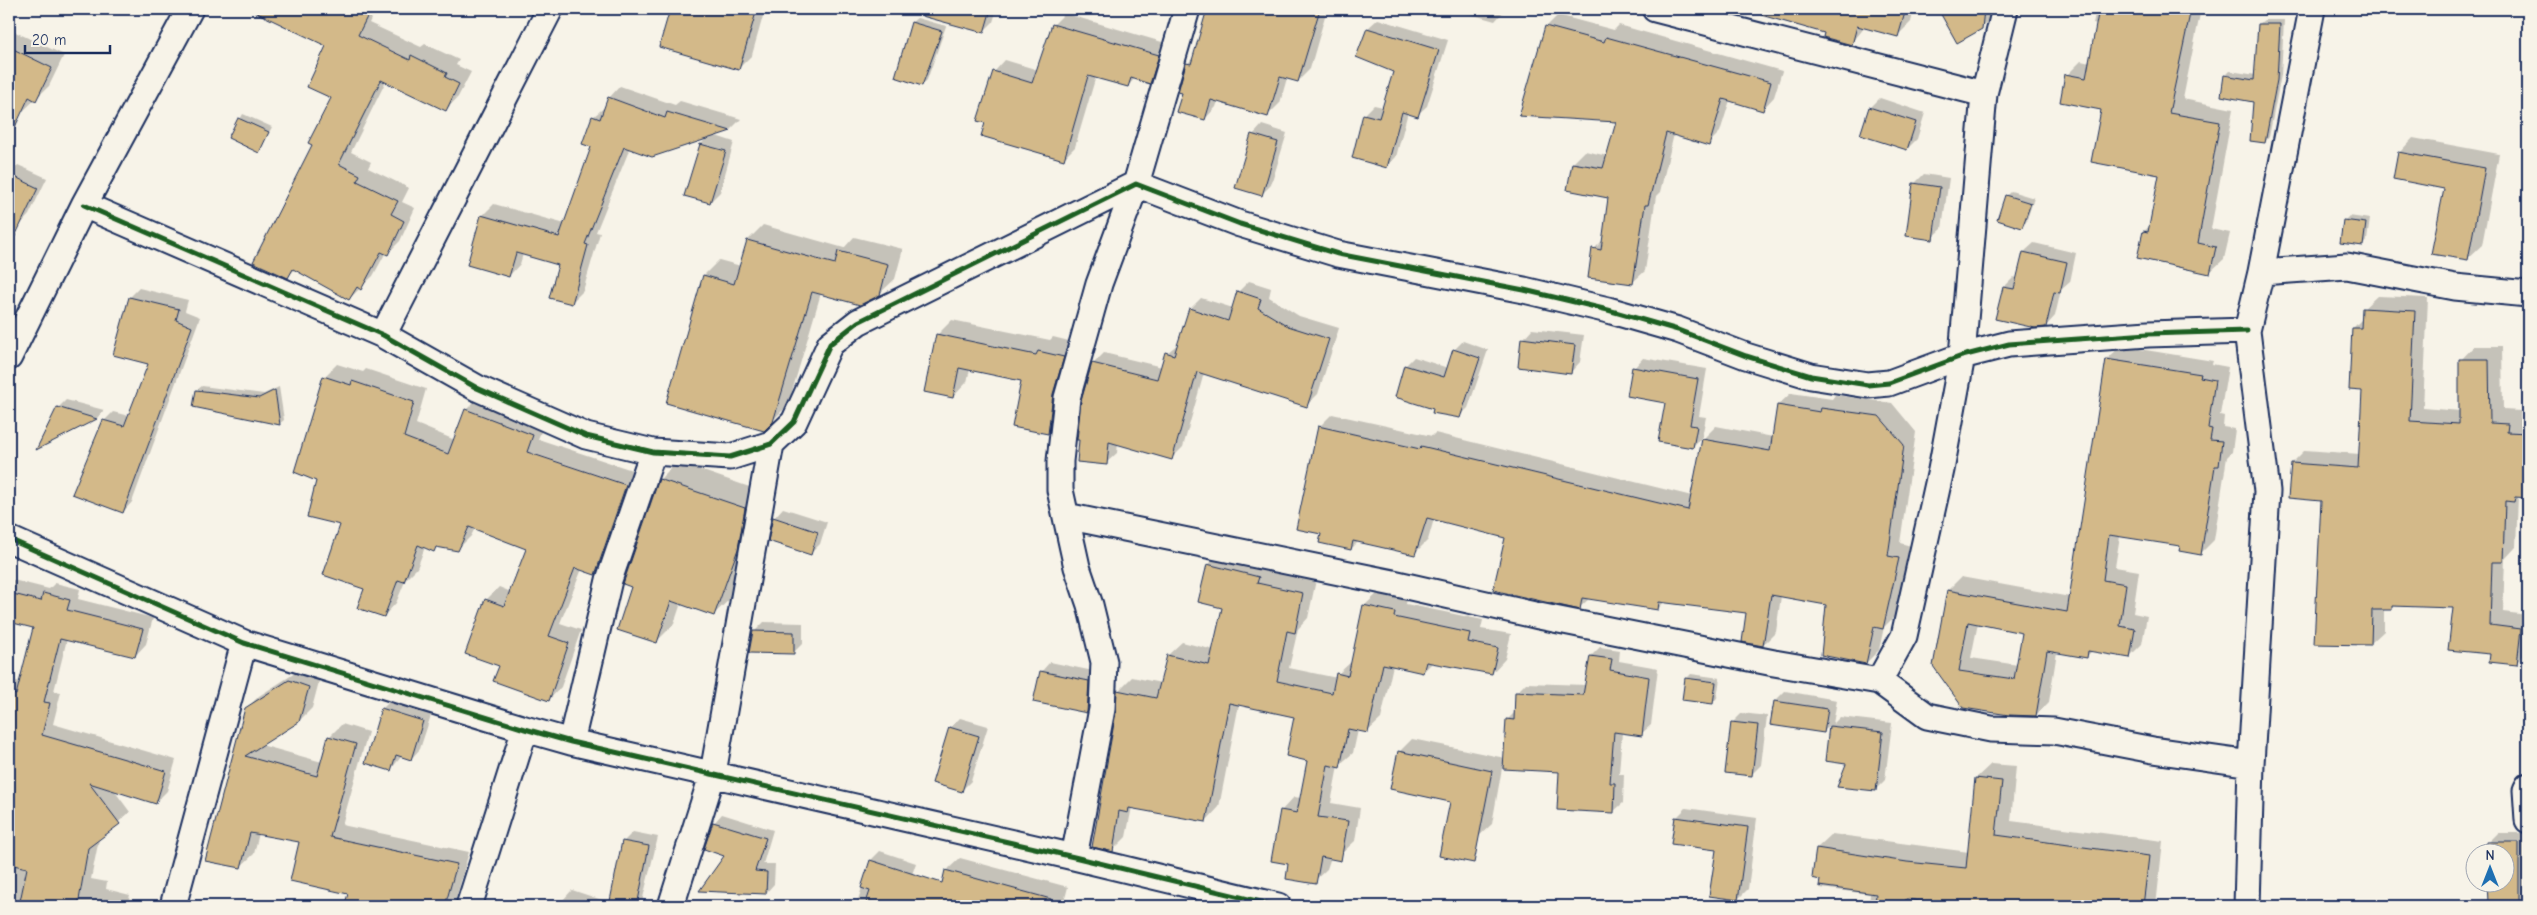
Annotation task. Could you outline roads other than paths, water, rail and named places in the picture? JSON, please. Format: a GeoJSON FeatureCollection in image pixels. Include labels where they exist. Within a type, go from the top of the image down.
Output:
{"type":"FeatureCollection","features":[{"type":"Feature","properties":{"kind":"street"},"geometry":{"type":"LineString","coordinates":[[9,357],[84,205],[190,9]]}},
{"type":"Feature","properties":{"kind":"street"},"geometry":{"type":"LineString","coordinates":[[383,335],[550,9]]}},
{"type":"Feature","properties":{"kind":"street"},"geometry":{"type":"LineString","coordinates":[[1074,857],[1102,709],[1104,662],[1090,605],[1077,567],[1060,490],[1060,461],[1067,398],[1099,284],[1136,184],[1187,9]]}},
{"type":"Feature","properties":{"kind":"street"},"geometry":{"type":"LineString","coordinates":[[1654,9],[1759,38],[1984,94]]}},
{"type":"Feature","properties":{"kind":"street"},"geometry":{"type":"LineString","coordinates":[[1879,681],[1904,636],[1941,470],[1962,356],[1984,94],[2005,9]]}},
{"type":"Feature","properties":{"kind":"street"},"geometry":{"type":"LineString","coordinates":[[2248,906],[2251,764],[2267,491],[2247,331],[2261,272],[2312,9]]}},
{"type":"Feature","properties":{"kind":"street"},"geometry":{"type":"LineString","coordinates":[[84,205],[383,335],[477,388],[586,436],[653,452],[730,457],[771,444],[794,422],[830,344],[858,322],[1136,184],[1240,224],[1338,254],[1524,290],[1608,310],[1678,330],[1746,356],[1811,376],[1868,385],[1889,383],[1962,356],[2009,344],[2247,331]]}},
{"type":"Feature","properties":{"kind":"street"},"geometry":{"type":"LineString","coordinates":[[2261,272],[2348,266],[2455,288],[2528,294]]}},
{"type":"Feature","properties":{"kind":"street"},"geometry":{"type":"LineString","coordinates":[[671,906],[712,773],[771,444]]}},
{"type":"Feature","properties":{"kind":"street"},"geometry":{"type":"LineString","coordinates":[[571,742],[609,580],[653,452]]}},
{"type":"Feature","properties":{"kind":"street"},"geometry":{"type":"LineString","coordinates":[[1066,516],[1393,583],[1539,616],[1774,663],[1879,681],[1928,716],[1991,729],[2054,731],[2153,750],[2251,764]]}},
{"type":"Feature","properties":{"kind":"street"},"geometry":{"type":"LineString","coordinates":[[9,539],[244,643],[525,729],[571,742],[712,773],[1278,906]]}},
{"type":"Feature","properties":{"kind":"street"},"geometry":{"type":"LineString","coordinates":[[173,906],[244,643]]}},
{"type":"Feature","properties":{"kind":"street"},"geometry":{"type":"LineString","coordinates":[[469,906],[525,729]]}},
{"type":"Feature","properties":{"kind":"street"},"geometry":{"type":"LineString","coordinates":[[2528,786],[2526,790],[2528,820]]}}]}
